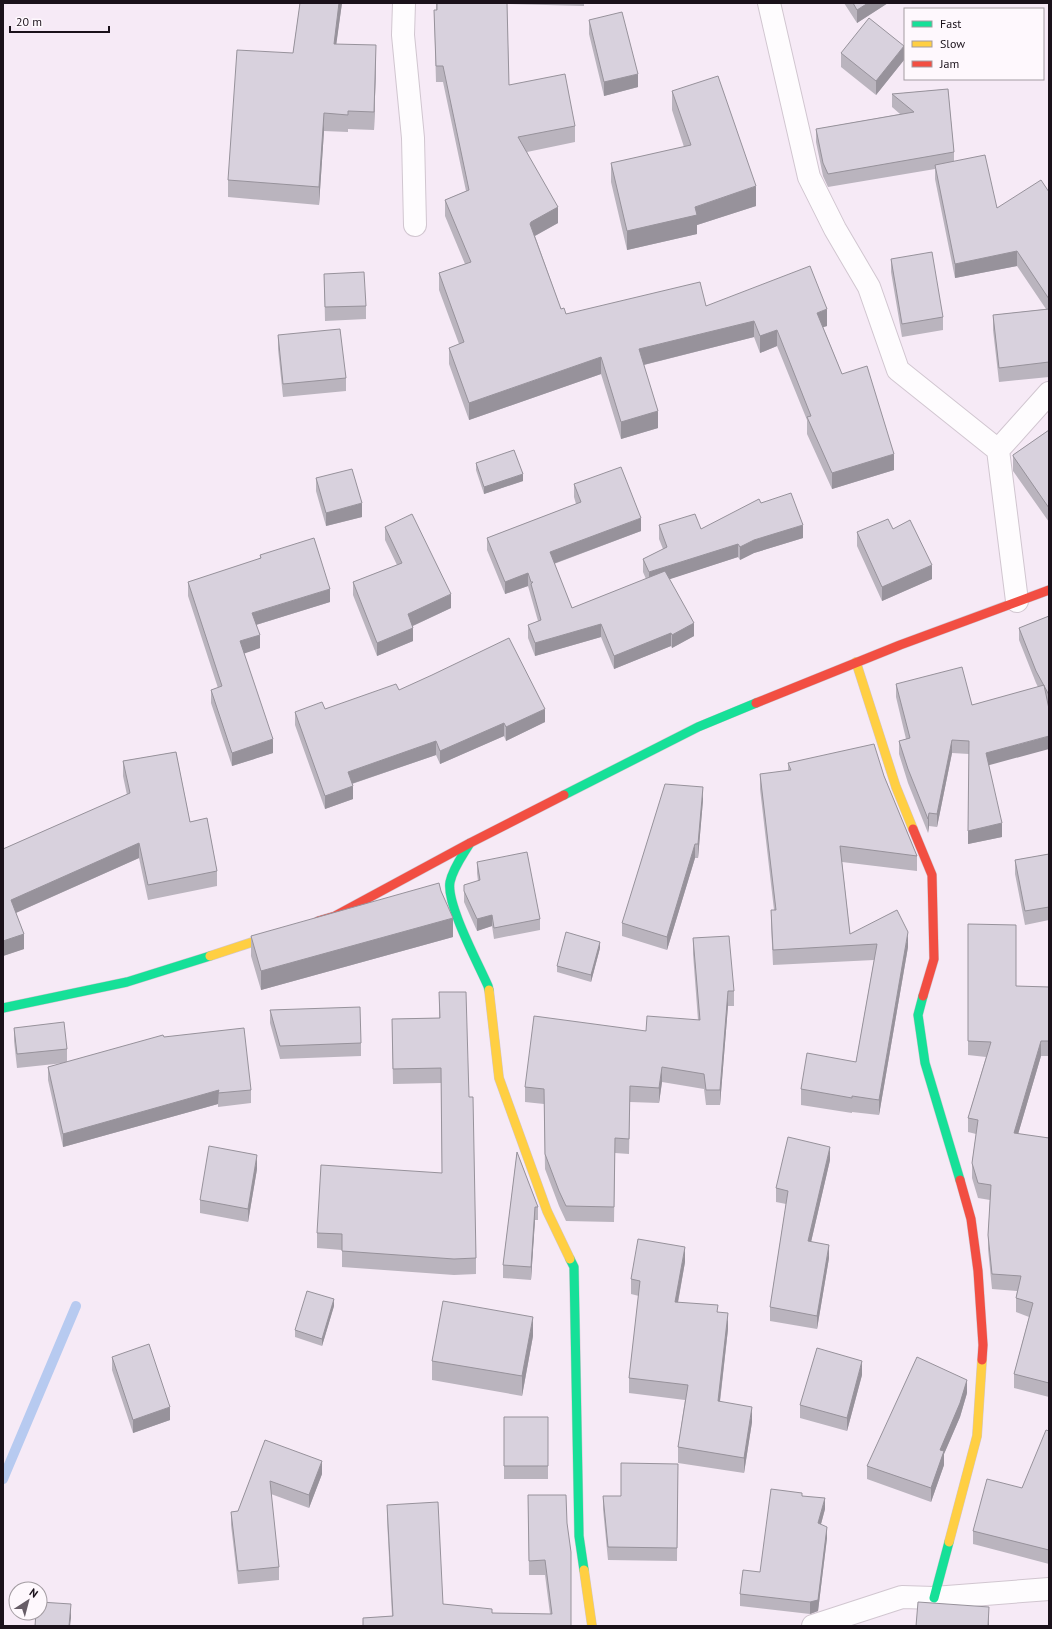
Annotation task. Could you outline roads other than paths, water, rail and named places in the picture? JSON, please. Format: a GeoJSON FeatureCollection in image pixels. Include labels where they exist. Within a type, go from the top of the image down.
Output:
{"type":"FeatureCollection","features":[{"type":"Feature","properties":{"kind":"street"},"geometry":{"type":"LineString","coordinates":[[404,3],[404,35],[413,138],[415,226]]}},
{"type":"Feature","properties":{"kind":"street"},"geometry":{"type":"LineString","coordinates":[[769,3],[809,177],[835,229],[869,288],[898,370],[998,450],[1018,601]]}},
{"type":"Feature","properties":{"kind":"street"},"geometry":{"type":"LineString","coordinates":[[998,450],[1049,393]]}},
{"type":"Feature","properties":{"kind":"street"},"geometry":{"type":"LineString","coordinates":[[312,923],[335,916],[470,843],[698,727],[856,662],[1049,590]]}},
{"type":"Feature","properties":{"kind":"street"},"geometry":{"type":"LineString","coordinates":[[856,662],[896,787],[932,875],[934,959],[918,1015],[925,1063],[971,1219],[978,1271],[983,1345],[977,1436],[934,1598]]}},
{"type":"Feature","properties":{"kind":"street"},"geometry":{"type":"LineString","coordinates":[[470,843],[457,865],[450,882],[452,905],[488,986],[498,1078],[547,1211],[574,1267],[579,1536],[592,1626]]}},
{"type":"Feature","properties":{"kind":"street"},"geometry":{"type":"LineString","coordinates":[[3,1008],[127,982],[290,930]]}},
{"type":"Feature","properties":{"kind":"street"},"geometry":{"type":"LineString","coordinates":[[813,1626],[902,1597],[934,1598],[1049,1589]]}},
{"type":"Feature","properties":{"kind":"waterway"},"geometry":{"type":"LineString","coordinates":[[3,1479],[76,1306]]}}]}
